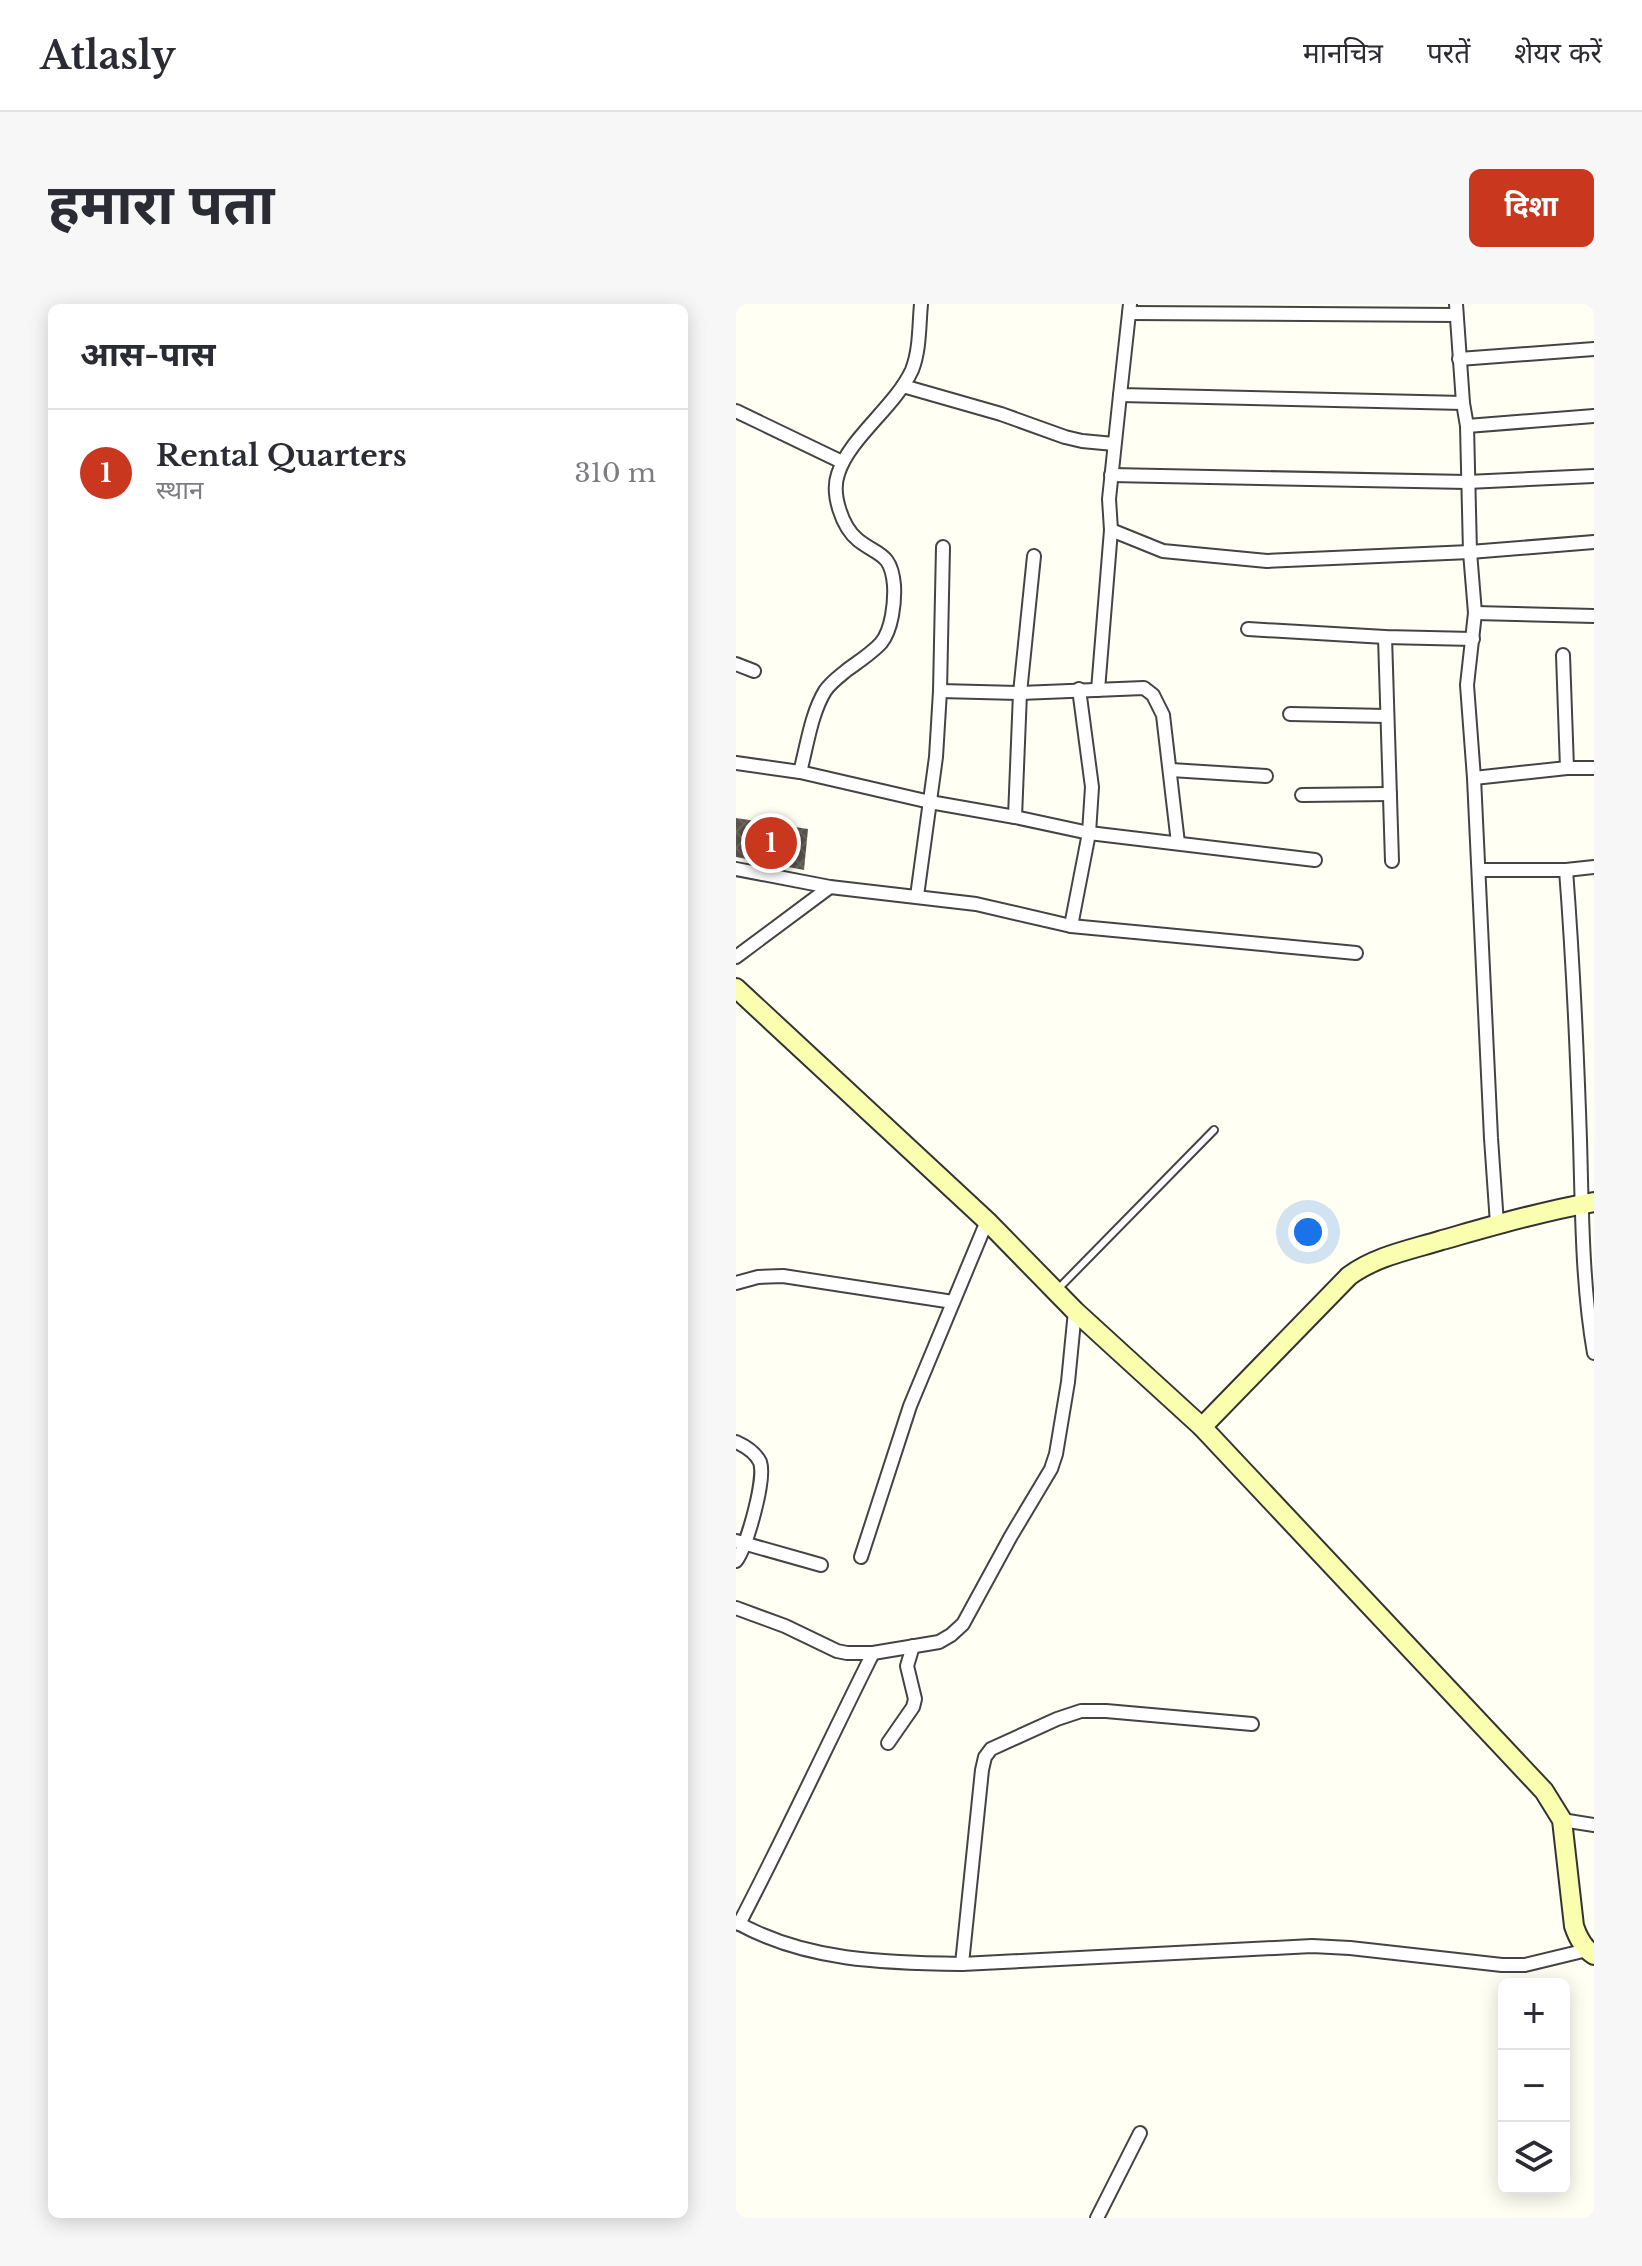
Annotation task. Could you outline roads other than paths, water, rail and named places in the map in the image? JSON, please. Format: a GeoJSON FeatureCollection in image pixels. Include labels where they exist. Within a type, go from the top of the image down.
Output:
{"type":"FeatureCollection","features":[{"type":"Feature","properties":{"kind":"street"},"geometry":{"type":"LineString","coordinates":[[800,772],[819,703],[826,689],[881,643],[888,629],[894,585],[890,567],[883,554],[857,540],[846,523],[835,487],[842,462],[903,386],[913,367],[921,304]]}},
{"type":"Feature","properties":{"kind":"street"},"geometry":{"type":"LineString","coordinates":[[1098,690],[1111,530],[1111,475],[1130,308],[1456,310],[1467,426],[1475,613],[1467,685],[1479,870],[1492,1226]]}},
{"type":"Feature","properties":{"kind":"street"},"geometry":{"type":"LineString","coordinates":[[1459,359],[1594,349]]}},
{"type":"Feature","properties":{"kind":"street"},"geometry":{"type":"LineString","coordinates":[[903,386],[1001,414],[1065,437],[1114,444]]}},
{"type":"Feature","properties":{"kind":"street"},"geometry":{"type":"LineString","coordinates":[[1120,395],[1463,403]]}},
{"type":"Feature","properties":{"kind":"street"},"geometry":{"type":"LineString","coordinates":[[736,411],[842,462]]}},
{"type":"Feature","properties":{"kind":"street"},"geometry":{"type":"LineString","coordinates":[[1467,426],[1594,416]]}},
{"type":"Feature","properties":{"kind":"street"},"geometry":{"type":"LineString","coordinates":[[1111,475],[1467,482],[1594,476]]}},
{"type":"Feature","properties":{"kind":"street"},"geometry":{"type":"LineString","coordinates":[[1111,530],[1163,551],[1267,561],[1470,552],[1594,542]]}},
{"type":"Feature","properties":{"kind":"street"},"geometry":{"type":"LineString","coordinates":[[917,896],[936,757],[943,547]]}},
{"type":"Feature","properties":{"kind":"street"},"geometry":{"type":"LineString","coordinates":[[1015,817],[1020,693],[1034,556]]}},
{"type":"Feature","properties":{"kind":"street"},"geometry":{"type":"LineString","coordinates":[[1475,613],[1594,616]]}},
{"type":"Feature","properties":{"kind":"street"},"geometry":{"type":"LineString","coordinates":[[1248,629],[1473,639]]}},
{"type":"Feature","properties":{"kind":"street"},"geometry":{"type":"LineString","coordinates":[[1385,637],[1392,861]]}},
{"type":"Feature","properties":{"kind":"street"},"geometry":{"type":"LineString","coordinates":[[1563,655],[1567,768]]}},
{"type":"Feature","properties":{"kind":"street"},"geometry":{"type":"LineString","coordinates":[[736,664],[754,671]]}},
{"type":"Feature","properties":{"kind":"street"},"geometry":{"type":"LineString","coordinates":[[940,691],[1020,693],[1144,688],[1153,695],[1163,715],[1178,843]]}},
{"type":"Feature","properties":{"kind":"street"},"geometry":{"type":"LineString","coordinates":[[1071,926],[1089,833],[1092,787],[1079,689]]}},
{"type":"Feature","properties":{"kind":"street"},"geometry":{"type":"LineString","coordinates":[[1290,714],[1387,716]]}},
{"type":"Feature","properties":{"kind":"street"},"geometry":{"type":"LineString","coordinates":[[736,763],[800,772],[930,802],[1089,833],[1315,860]]}},
{"type":"Feature","properties":{"kind":"street"},"geometry":{"type":"LineString","coordinates":[[1474,778],[1594,768]]}},
{"type":"Feature","properties":{"kind":"street"},"geometry":{"type":"LineString","coordinates":[[1171,770],[1266,776]]}},
{"type":"Feature","properties":{"kind":"street"},"geometry":{"type":"LineString","coordinates":[[1302,795],[1390,794]]}},
{"type":"Feature","properties":{"kind":"street"},"geometry":{"type":"LineString","coordinates":[[1479,870],[1594,867]]}},
{"type":"Feature","properties":{"kind":"street"},"geometry":{"type":"LineString","coordinates":[[736,869],[830,887],[976,904],[1071,926],[1356,953]]}},
{"type":"Feature","properties":{"kind":"street"},"geometry":{"type":"LineString","coordinates":[[1566,870],[1575,977],[1588,1203],[1590,1332],[1594,1353]]}},
{"type":"Feature","properties":{"kind":"street"},"geometry":{"type":"LineString","coordinates":[[736,957],[830,887]]}},
{"type":"Feature","properties":{"kind":"street"},"geometry":{"type":"LineString","coordinates":[[736,988],[987,1221],[1075,1311],[1202,1427],[1544,1791],[1562,1820],[1574,1926],[1578,1939],[1590,1952]]}},
{"type":"Feature","properties":{"kind":"street"},"geometry":{"type":"LineString","coordinates":[[1202,1427],[1349,1276],[1364,1265],[1492,1226],[1588,1203]]}},
{"type":"Feature","properties":{"kind":"street"},"geometry":{"type":"LineString","coordinates":[[861,1557],[910,1406],[987,1221]]}},
{"type":"Feature","properties":{"kind":"street"},"geometry":{"type":"LineString","coordinates":[[736,1283],[758,1277],[783,1276],[953,1302]]}},
{"type":"Feature","properties":{"kind":"street"},"geometry":{"type":"LineString","coordinates":[[736,1608],[785,1626],[837,1651],[858,1654],[939,1642],[951,1635],[963,1624],[1051,1469],[1068,1382],[1075,1311]]}},
{"type":"Feature","properties":{"kind":"street"},"geometry":{"type":"LineString","coordinates":[[736,1442],[754,1453],[761,1465],[761,1479],[736,1561]]}},
{"type":"Feature","properties":{"kind":"street"},"geometry":{"type":"LineString","coordinates":[[741,1542],[821,1565]]}},
{"type":"Feature","properties":{"kind":"street"},"geometry":{"type":"LineString","coordinates":[[888,1743],[913,1707],[915,1699],[907,1666],[913,1646]]}},
{"type":"Feature","properties":{"kind":"street"},"geometry":{"type":"LineString","coordinates":[[873,1653],[792,1823],[738,1923],[785,1944],[835,1957],[910,1964],[1312,1946],[1525,1965],[1590,1952]]}},
{"type":"Feature","properties":{"kind":"street"},"geometry":{"type":"LineString","coordinates":[[962,1964],[982,1770],[991,1749],[1081,1711],[1252,1724]]}},
{"type":"Feature","properties":{"kind":"street"},"geometry":{"type":"LineString","coordinates":[[1562,1820],[1594,1825]]}},
{"type":"Feature","properties":{"kind":"street"},"geometry":{"type":"LineString","coordinates":[[1097,2218],[1140,2133]]}},
{"type":"Feature","properties":{"kind":"lane"},"geometry":{"type":"LineString","coordinates":[[1057,1290],[1214,1130]]}},
{"type":"Feature","properties":{"kind":"place","name":"Rental Quarters"},"geometry":{"type":"Point","coordinates":[771,843]}}]}
